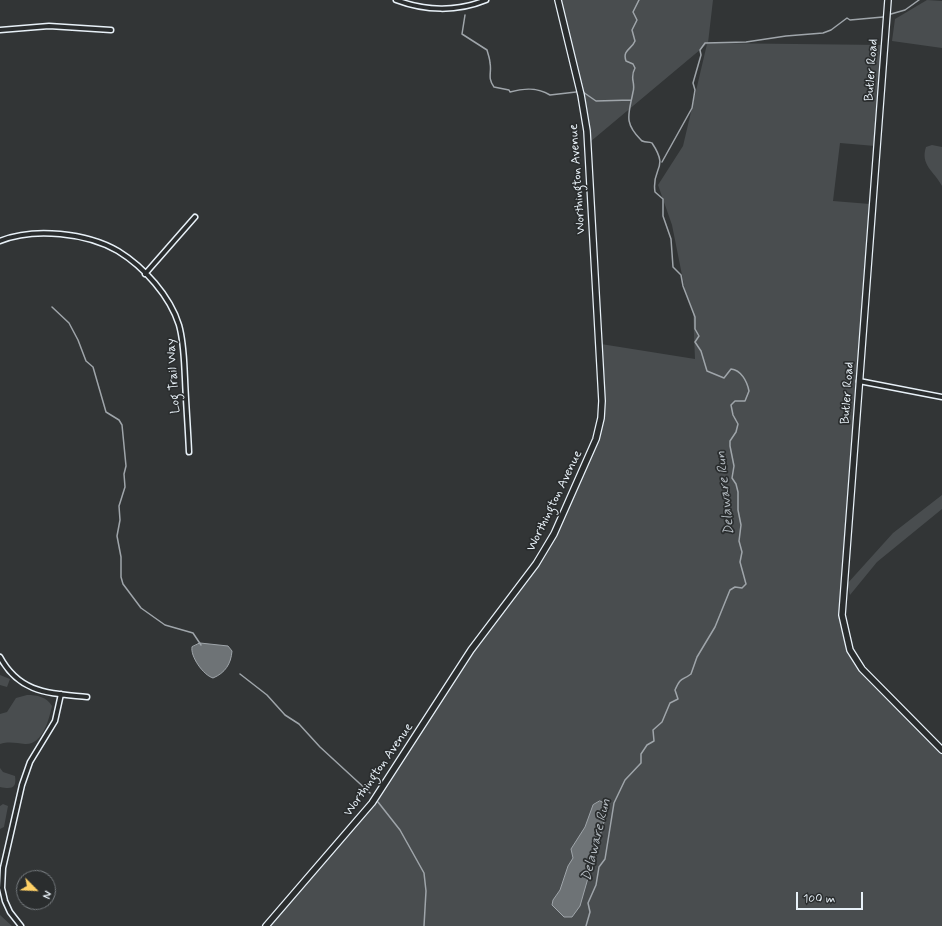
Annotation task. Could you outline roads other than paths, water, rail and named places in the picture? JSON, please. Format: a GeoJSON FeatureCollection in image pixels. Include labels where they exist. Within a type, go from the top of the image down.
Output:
{"type":"FeatureCollection","features":[{"type":"Feature","properties":{"kind":"main road","name":"Worthington Avenue"},"geometry":{"type":"LineString","coordinates":[[266,926],[372,803],[471,650],[536,564],[554,534],[596,439],[601,418],[602,401],[587,130],[581,95],[558,0]]}},
{"type":"Feature","properties":{"kind":"main road","name":"Butler Road"},"geometry":{"type":"LineString","coordinates":[[888,0],[842,615],[850,650],[862,669],[942,750]]}},
{"type":"Feature","properties":{"kind":"street"},"geometry":{"type":"LineString","coordinates":[[396,0],[418,7],[440,9],[463,7],[486,0]]}},
{"type":"Feature","properties":{"kind":"street"},"geometry":{"type":"LineString","coordinates":[[0,30],[49,26],[112,30]]}},
{"type":"Feature","properties":{"kind":"street"},"geometry":{"type":"LineString","coordinates":[[145,274],[195,218]]}},
{"type":"Feature","properties":{"kind":"street","name":"Log Trail Way"},"geometry":{"type":"LineString","coordinates":[[0,241],[34,233],[87,240],[118,251],[145,274],[170,304],[180,331],[184,356],[189,452]]}},
{"type":"Feature","properties":{"kind":"street"},"geometry":{"type":"LineString","coordinates":[[859,381],[942,397]]}},
{"type":"Feature","properties":{"kind":"street"},"geometry":{"type":"LineString","coordinates":[[0,657],[12,674],[23,684],[40,691],[88,698]]}},
{"type":"Feature","properties":{"kind":"street"},"geometry":{"type":"LineString","coordinates":[[21,926],[10,912],[5,901],[2,888],[3,868],[22,785],[30,762],[55,721],[61,694]]}},
{"type":"Feature","properties":{"kind":"water"},"geometry":{"type":"Polygon","coordinates":[[[200,643],[228,646],[232,651],[229,664],[221,674],[213,678],[205,673],[198,665],[193,655],[192,647],[200,643]]]}},
{"type":"Feature","properties":{"kind":"water"},"geometry":{"type":"Polygon","coordinates":[[[600,801],[607,804],[608,808],[580,906],[572,917],[564,917],[552,905],[553,900],[560,890],[568,866],[573,858],[571,849],[585,827],[593,805],[600,801]]]}},
{"type":"Feature","properties":{"kind":"waterway","name":"Delaware Run"},"geometry":{"type":"LineString","coordinates":[[586,926],[590,912],[588,903],[596,885],[599,867],[605,859],[614,803],[625,780],[641,763],[641,754],[647,745],[654,741],[653,730],[662,722],[670,703],[678,699],[675,690],[680,681],[691,674],[697,657],[715,627],[730,590],[735,587],[742,588],[746,584],[740,562],[742,552],[739,541],[741,525],[738,510],[738,492],[736,484],[732,478],[734,466],[730,441],[736,432],[738,424],[733,415],[731,405],[735,401],[745,401],[749,391],[747,383],[738,371],[731,369],[724,378],[707,371],[701,351],[695,342],[699,336],[695,329],[695,317],[683,286],[681,275],[673,267],[671,239],[663,216],[663,199],[655,192],[654,184],[660,159],[652,143],[642,141],[635,134],[630,123],[629,112],[634,89],[633,72],[635,68],[633,64],[626,61],[625,54],[635,41],[632,30],[637,20],[633,12],[639,0]]}},
{"type":"Feature","properties":{"kind":"waterway"},"geometry":{"type":"LineString","coordinates":[[891,14],[905,10],[919,0]]}},
{"type":"Feature","properties":{"kind":"waterway"},"geometry":{"type":"LineString","coordinates":[[465,15],[462,34],[487,50],[490,61],[490,78],[494,87],[509,90],[510,92],[535,89],[550,95],[576,92]]}},
{"type":"Feature","properties":{"kind":"waterway"},"geometry":{"type":"LineString","coordinates":[[662,162],[692,108],[695,90],[693,83],[701,55],[700,50],[705,43],[746,42],[786,36],[823,33],[831,30],[847,18],[850,20],[883,17]]}},
{"type":"Feature","properties":{"kind":"waterway"},"geometry":{"type":"LineString","coordinates":[[583,92],[596,101],[631,100]]}},
{"type":"Feature","properties":{"kind":"waterway"},"geometry":{"type":"LineString","coordinates":[[52,307],[69,323],[78,340],[86,361],[93,367],[106,412],[119,420],[122,425],[126,466],[124,474],[125,487],[119,506],[120,520],[117,536],[121,557],[121,577],[123,584],[141,608],[165,625],[193,633],[201,645]]}},
{"type":"Feature","properties":{"kind":"waterway"},"geometry":{"type":"LineString","coordinates":[[240,674],[267,695],[285,715],[299,724],[320,747],[370,793]]}},
{"type":"Feature","properties":{"kind":"waterway"},"geometry":{"type":"LineString","coordinates":[[378,802],[400,830],[424,873],[426,891],[424,926]]}}]}
